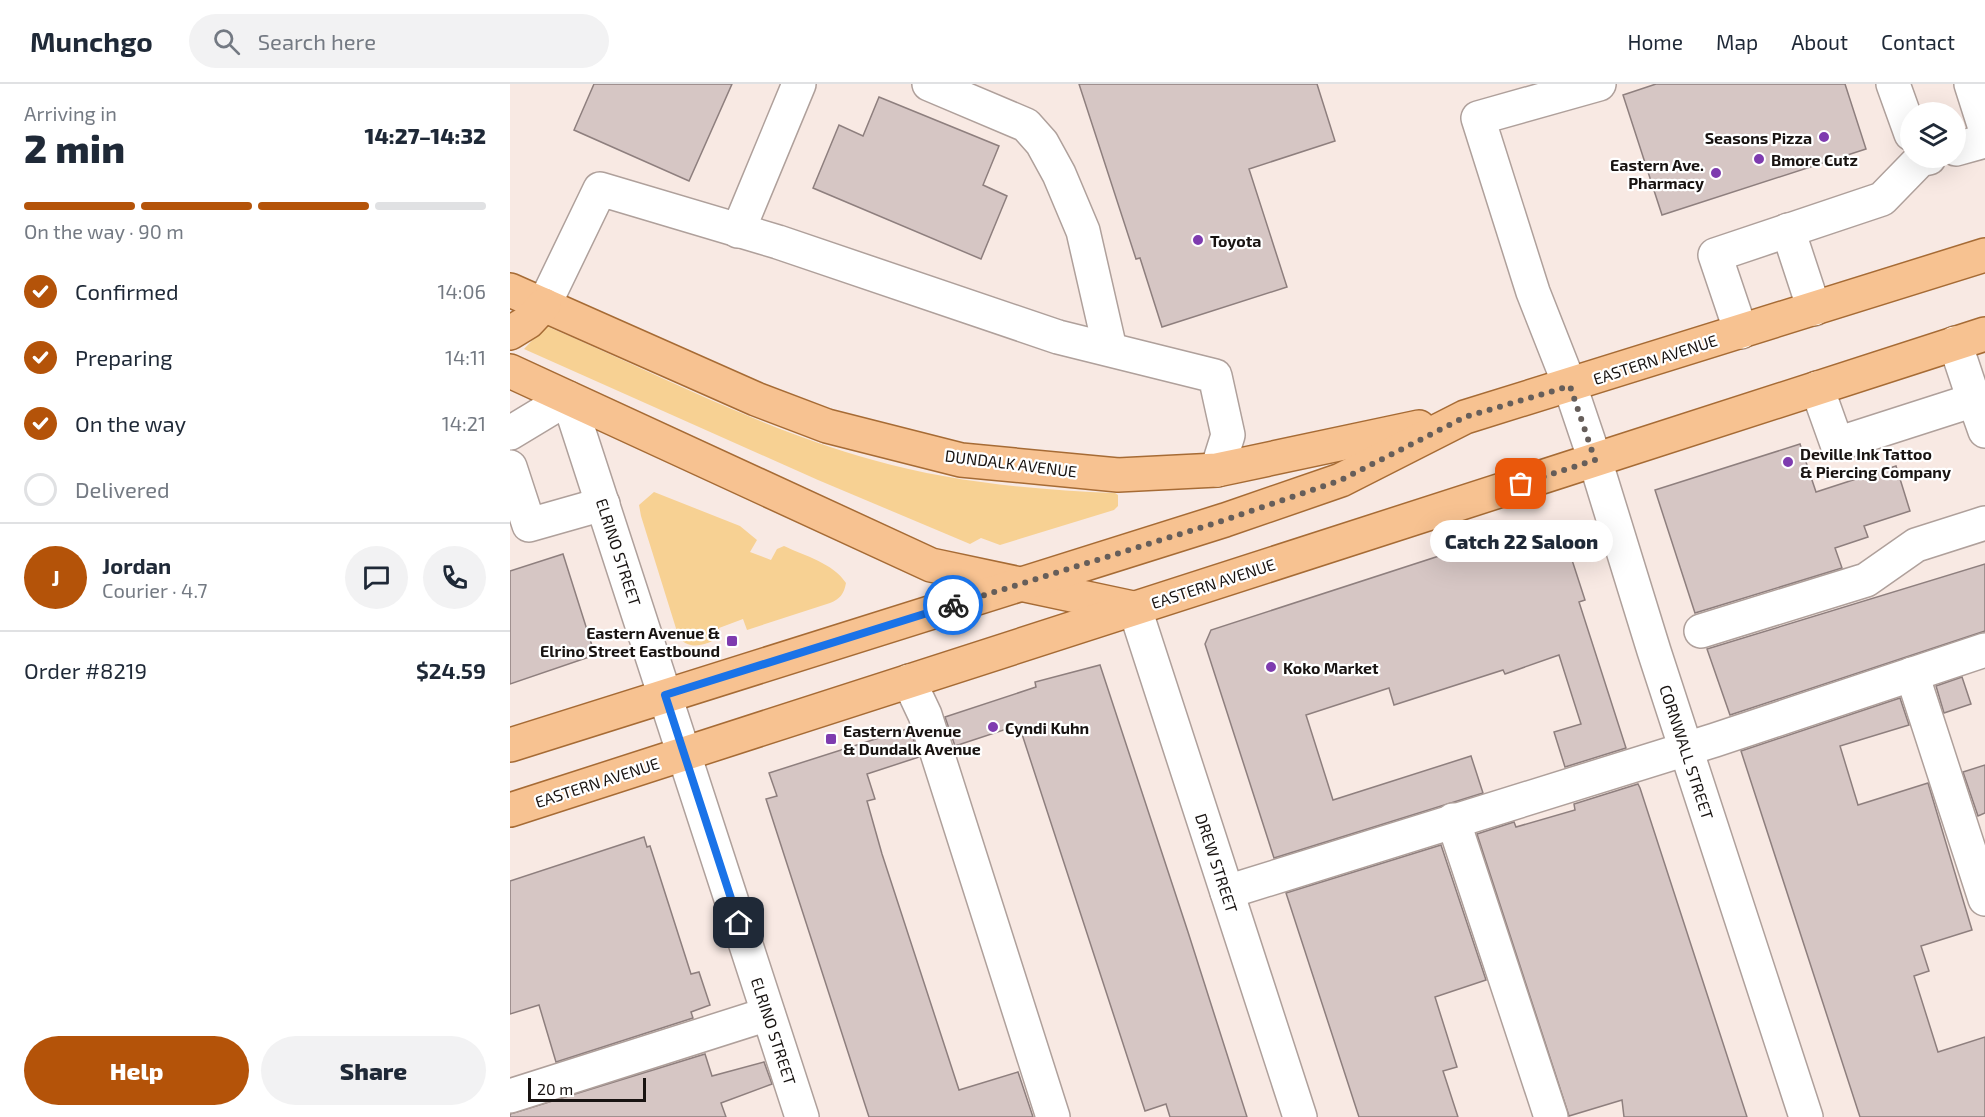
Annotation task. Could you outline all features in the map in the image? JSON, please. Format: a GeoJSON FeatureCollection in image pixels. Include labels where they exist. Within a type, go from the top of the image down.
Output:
{"type":"FeatureCollection","features":[{"type":"Feature","properties":{"kind":"main road","name":"EASTERN AVENUE"},"geometry":{"type":"LineString","coordinates":[[510,745],[1225,520],[1341,480],[1465,417],[1985,255]]}},
{"type":"Feature","properties":{"kind":"main road","name":"DUNDALK AVENUE"},"geometry":{"type":"LineString","coordinates":[[510,290],[756,399],[827,426],[961,460],[1118,475],[1217,470],[1465,417]]}},
{"type":"Feature","properties":{"kind":"main road"},"geometry":{"type":"LineString","coordinates":[[510,333],[528,322],[544,305]]}},
{"type":"Feature","properties":{"kind":"main road","name":"EASTERN AVENUE"},"geometry":{"type":"LineString","coordinates":[[510,810],[1970,339]]}},
{"type":"Feature","properties":{"kind":"main road"},"geometry":{"type":"LineString","coordinates":[[510,371],[931,565],[1135,609]]}},
{"type":"Feature","properties":{"kind":"street"},"geometry":{"type":"LineString","coordinates":[[738,231],[799,84]]}},
{"type":"Feature","properties":{"kind":"street"},"geometry":{"type":"LineString","coordinates":[[929,84],[1026,125],[1041,143],[1059,174],[1083,231],[1110,349]]}},
{"type":"Feature","properties":{"kind":"street","name":"CORNWALL STREET"},"geometry":{"type":"LineString","coordinates":[[1599,84],[1478,118],[1533,292],[1570,386],[1595,460],[1609,512],[1806,1117]]}},
{"type":"Feature","properties":{"kind":"street"},"geometry":{"type":"LineString","coordinates":[[1893,84],[1900,102]]}},
{"type":"Feature","properties":{"kind":"street"},"geometry":{"type":"LineString","coordinates":[[1966,146],[1985,141]]}},
{"type":"Feature","properties":{"kind":"street"},"geometry":{"type":"LineString","coordinates":[[1741,332],[1715,255],[1882,199],[1907,168]]}},
{"type":"Feature","properties":{"kind":"street"},"geometry":{"type":"LineString","coordinates":[[544,305],[600,189],[738,231],[1058,337],[1215,376],[1228,435],[1217,470]]}},
{"type":"Feature","properties":{"kind":"street"},"geometry":{"type":"LineString","coordinates":[[1788,230],[1814,309]]}},
{"type":"Feature","properties":{"kind":"street"},"geometry":{"type":"LineString","coordinates":[[1970,339],[1974,400],[1985,430]]}},
{"type":"Feature","properties":{"kind":"street"},"geometry":{"type":"LineString","coordinates":[[1817,388],[1837,444],[1974,400]]}},
{"type":"Feature","properties":{"kind":"street"},"geometry":{"type":"LineString","coordinates":[[510,433],[568,398]]}},
{"type":"Feature","properties":{"kind":"street","name":"ELRINO STREET"},"geometry":{"type":"LineString","coordinates":[[568,398],[802,1117]]}},
{"type":"Feature","properties":{"kind":"street"},"geometry":{"type":"LineString","coordinates":[[510,466],[529,525],[603,504]]}},
{"type":"Feature","properties":{"kind":"street"},"geometry":{"type":"LineString","coordinates":[[1701,631],[1866,580],[1916,546],[1985,523]]}},
{"type":"Feature","properties":{"kind":"street","name":"DREW STREET"},"geometry":{"type":"LineString","coordinates":[[1135,609],[1300,1117]]}},
{"type":"Feature","properties":{"kind":"street"},"geometry":{"type":"LineString","coordinates":[[1227,892],[1686,749],[1985,651]]}},
{"type":"Feature","properties":{"kind":"street"},"geometry":{"type":"LineString","coordinates":[[1912,674],[1985,899]]}},
{"type":"Feature","properties":{"kind":"street"},"geometry":{"type":"LineString","coordinates":[[909,681],[925,715],[1053,1117]]}},
{"type":"Feature","properties":{"kind":"street"},"geometry":{"type":"LineString","coordinates":[[1453,820],[1551,1117]]}},
{"type":"Feature","properties":{"kind":"street"},"geometry":{"type":"LineString","coordinates":[[525,1101],[768,1014]]}},
{"type":"Feature","properties":{"kind":"shaded area"},"geometry":{"type":"Polygon","coordinates":[[[546,326],[748,416],[831,447],[902,468],[962,479],[1054,490],[1115,493],[1118,495],[1118,506],[1114,510],[1000,545],[981,538],[970,544],[818,480],[524,349],[546,326]]]}},
{"type":"Feature","properties":{"kind":"shaded area"},"geometry":{"type":"Polygon","coordinates":[[[654,492],[740,526],[757,540],[750,552],[771,560],[777,549],[784,546],[826,565],[846,583],[843,593],[830,603],[747,630],[743,619],[719,628],[721,638],[705,644],[689,645],[679,638],[641,516],[639,505],[654,492]]]}},
{"type":"Feature","properties":{"kind":"building"},"geometry":{"type":"Polygon","coordinates":[[[594,84],[732,84],[689,181],[574,130],[594,84]]]}},
{"type":"Feature","properties":{"kind":"building"},"geometry":{"type":"Polygon","coordinates":[[[1079,84],[1317,84],[1335,141],[1249,169],[1287,287],[1162,327],[1140,258],[1136,259],[1079,84]]]}},
{"type":"Feature","properties":{"kind":"building"},"geometry":{"type":"Polygon","coordinates":[[[1656,84],[1845,84],[1866,149],[1662,215],[1623,95],[1656,84]]]}},
{"type":"Feature","properties":{"kind":"building"},"geometry":{"type":"Polygon","coordinates":[[[879,97],[999,146],[983,185],[1007,196],[981,259],[813,188],[839,125],[863,136],[879,97]]]}},
{"type":"Feature","properties":{"kind":"building"},"geometry":{"type":"Polygon","coordinates":[[[1800,444],[1816,492],[1896,466],[1910,511],[1864,526],[1868,537],[1835,548],[1842,568],[1695,613],[1655,490],[1800,444]]]}},
{"type":"Feature","properties":{"kind":"building"},"geometry":{"type":"Polygon","coordinates":[[[1560,523],[1585,600],[1579,602],[1626,748],[1565,767],[1554,732],[1581,724],[1559,655],[1505,674],[1503,670],[1394,705],[1389,688],[1306,715],[1333,800],[1471,756],[1483,793],[1274,858],[1205,644],[1211,630],[1513,532],[1517,543],[1539,530],[1560,523]]]}},
{"type":"Feature","properties":{"kind":"building"},"geometry":{"type":"Polygon","coordinates":[[[563,554],[595,655],[510,684],[510,571],[563,554]]]}},
{"type":"Feature","properties":{"kind":"building"},"geometry":{"type":"Polygon","coordinates":[[[1985,564],[1985,631],[1730,715],[1707,649],[1985,564]]]}},
{"type":"Feature","properties":{"kind":"building"},"geometry":{"type":"Polygon","coordinates":[[[1100,665],[1247,1117],[1170,1117],[1166,1104],[1145,1111],[1019,725],[955,746],[945,717],[1036,687],[1035,682],[1100,665]]]}},
{"type":"Feature","properties":{"kind":"building"},"geometry":{"type":"Polygon","coordinates":[[[1962,677],[1971,704],[1944,713],[1936,686],[1962,677]]]}},
{"type":"Feature","properties":{"kind":"building"},"geometry":{"type":"Polygon","coordinates":[[[1900,698],[1909,725],[1840,746],[1858,805],[1928,783],[1972,930],[1921,946],[1929,971],[1914,976],[1938,1052],[1985,1037],[1985,1117],[1860,1117],[1741,751],[1900,698]]]}},
{"type":"Feature","properties":{"kind":"building"},"geometry":{"type":"Polygon","coordinates":[[[910,728],[919,757],[867,774],[875,799],[867,801],[882,854],[959,1090],[1018,1072],[1033,1117],[869,1117],[766,799],[777,796],[769,773],[910,728]]]}},
{"type":"Feature","properties":{"kind":"building"},"geometry":{"type":"Polygon","coordinates":[[[1985,765],[1985,813],[1978,816],[1963,772],[1985,765]]]}},
{"type":"Feature","properties":{"kind":"building"},"geometry":{"type":"Polygon","coordinates":[[[1638,784],[1747,1117],[1624,1117],[1622,1100],[1569,1116],[1477,834],[1514,822],[1516,827],[1575,810],[1574,804],[1638,784]]]}},
{"type":"Feature","properties":{"kind":"building"},"geometry":{"type":"Polygon","coordinates":[[[644,837],[647,847],[650,846],[691,974],[699,972],[710,1005],[691,1012],[693,1018],[556,1062],[539,1005],[510,1014],[510,881],[644,837]]]}},
{"type":"Feature","properties":{"kind":"building"},"geometry":{"type":"Polygon","coordinates":[[[1441,845],[1486,980],[1435,997],[1457,1067],[1443,1071],[1458,1117],[1359,1117],[1286,893],[1441,845]]]}},
{"type":"Feature","properties":{"kind":"building"},"geometry":{"type":"Polygon","coordinates":[[[705,1054],[712,1076],[764,1062],[772,1084],[721,1103],[726,1117],[510,1117],[510,1114],[705,1054]]]}},
{"type":"Feature","properties":{"kind":"way so far"},"geometry":{"type":"LineString","coordinates":[[953,605],[1225,520],[1341,480],[1465,417],[1570,386],[1595,460],[1521,484]]}},
{"type":"Feature","properties":{"kind":"place","name":"Seasons Pizza"},"geometry":{"type":"Point","coordinates":[1824,137]}},
{"type":"Feature","properties":{"kind":"place","name":"Bmore Cutz"},"geometry":{"type":"Point","coordinates":[1759,159]}},
{"type":"Feature","properties":{"kind":"place","name":"Eastern Ave. Pharmacy"},"geometry":{"type":"Point","coordinates":[1716,173]}},
{"type":"Feature","properties":{"kind":"place","name":"Toyota"},"geometry":{"type":"Point","coordinates":[1198,240]}},
{"type":"Feature","properties":{"kind":"place","name":"Deville Ink Tattoo & Piercing Company"},"geometry":{"type":"Point","coordinates":[1788,462]}},
{"type":"Feature","properties":{"kind":"place","name":"Catch 22 Saloon"},"geometry":{"type":"Point","coordinates":[1521,484]}},
{"type":"Feature","properties":{"kind":"place","name":"Eastern Avenue & Elrino Street Eastbound"},"geometry":{"type":"Point","coordinates":[732,641]}},
{"type":"Feature","properties":{"kind":"place","name":"Koko Market"},"geometry":{"type":"Point","coordinates":[1271,667]}},
{"type":"Feature","properties":{"kind":"place","name":"Cyndi Kuhn"},"geometry":{"type":"Point","coordinates":[993,727]}},
{"type":"Feature","properties":{"kind":"place","name":"Eastern Avenue & Dundalk Avenue"},"geometry":{"type":"Point","coordinates":[831,739]}},
{"type":"Feature","properties":{"kind":"route"},"geometry":{"type":"LineString","coordinates":[[739,923],[665,695],[953,605]]}}]}
